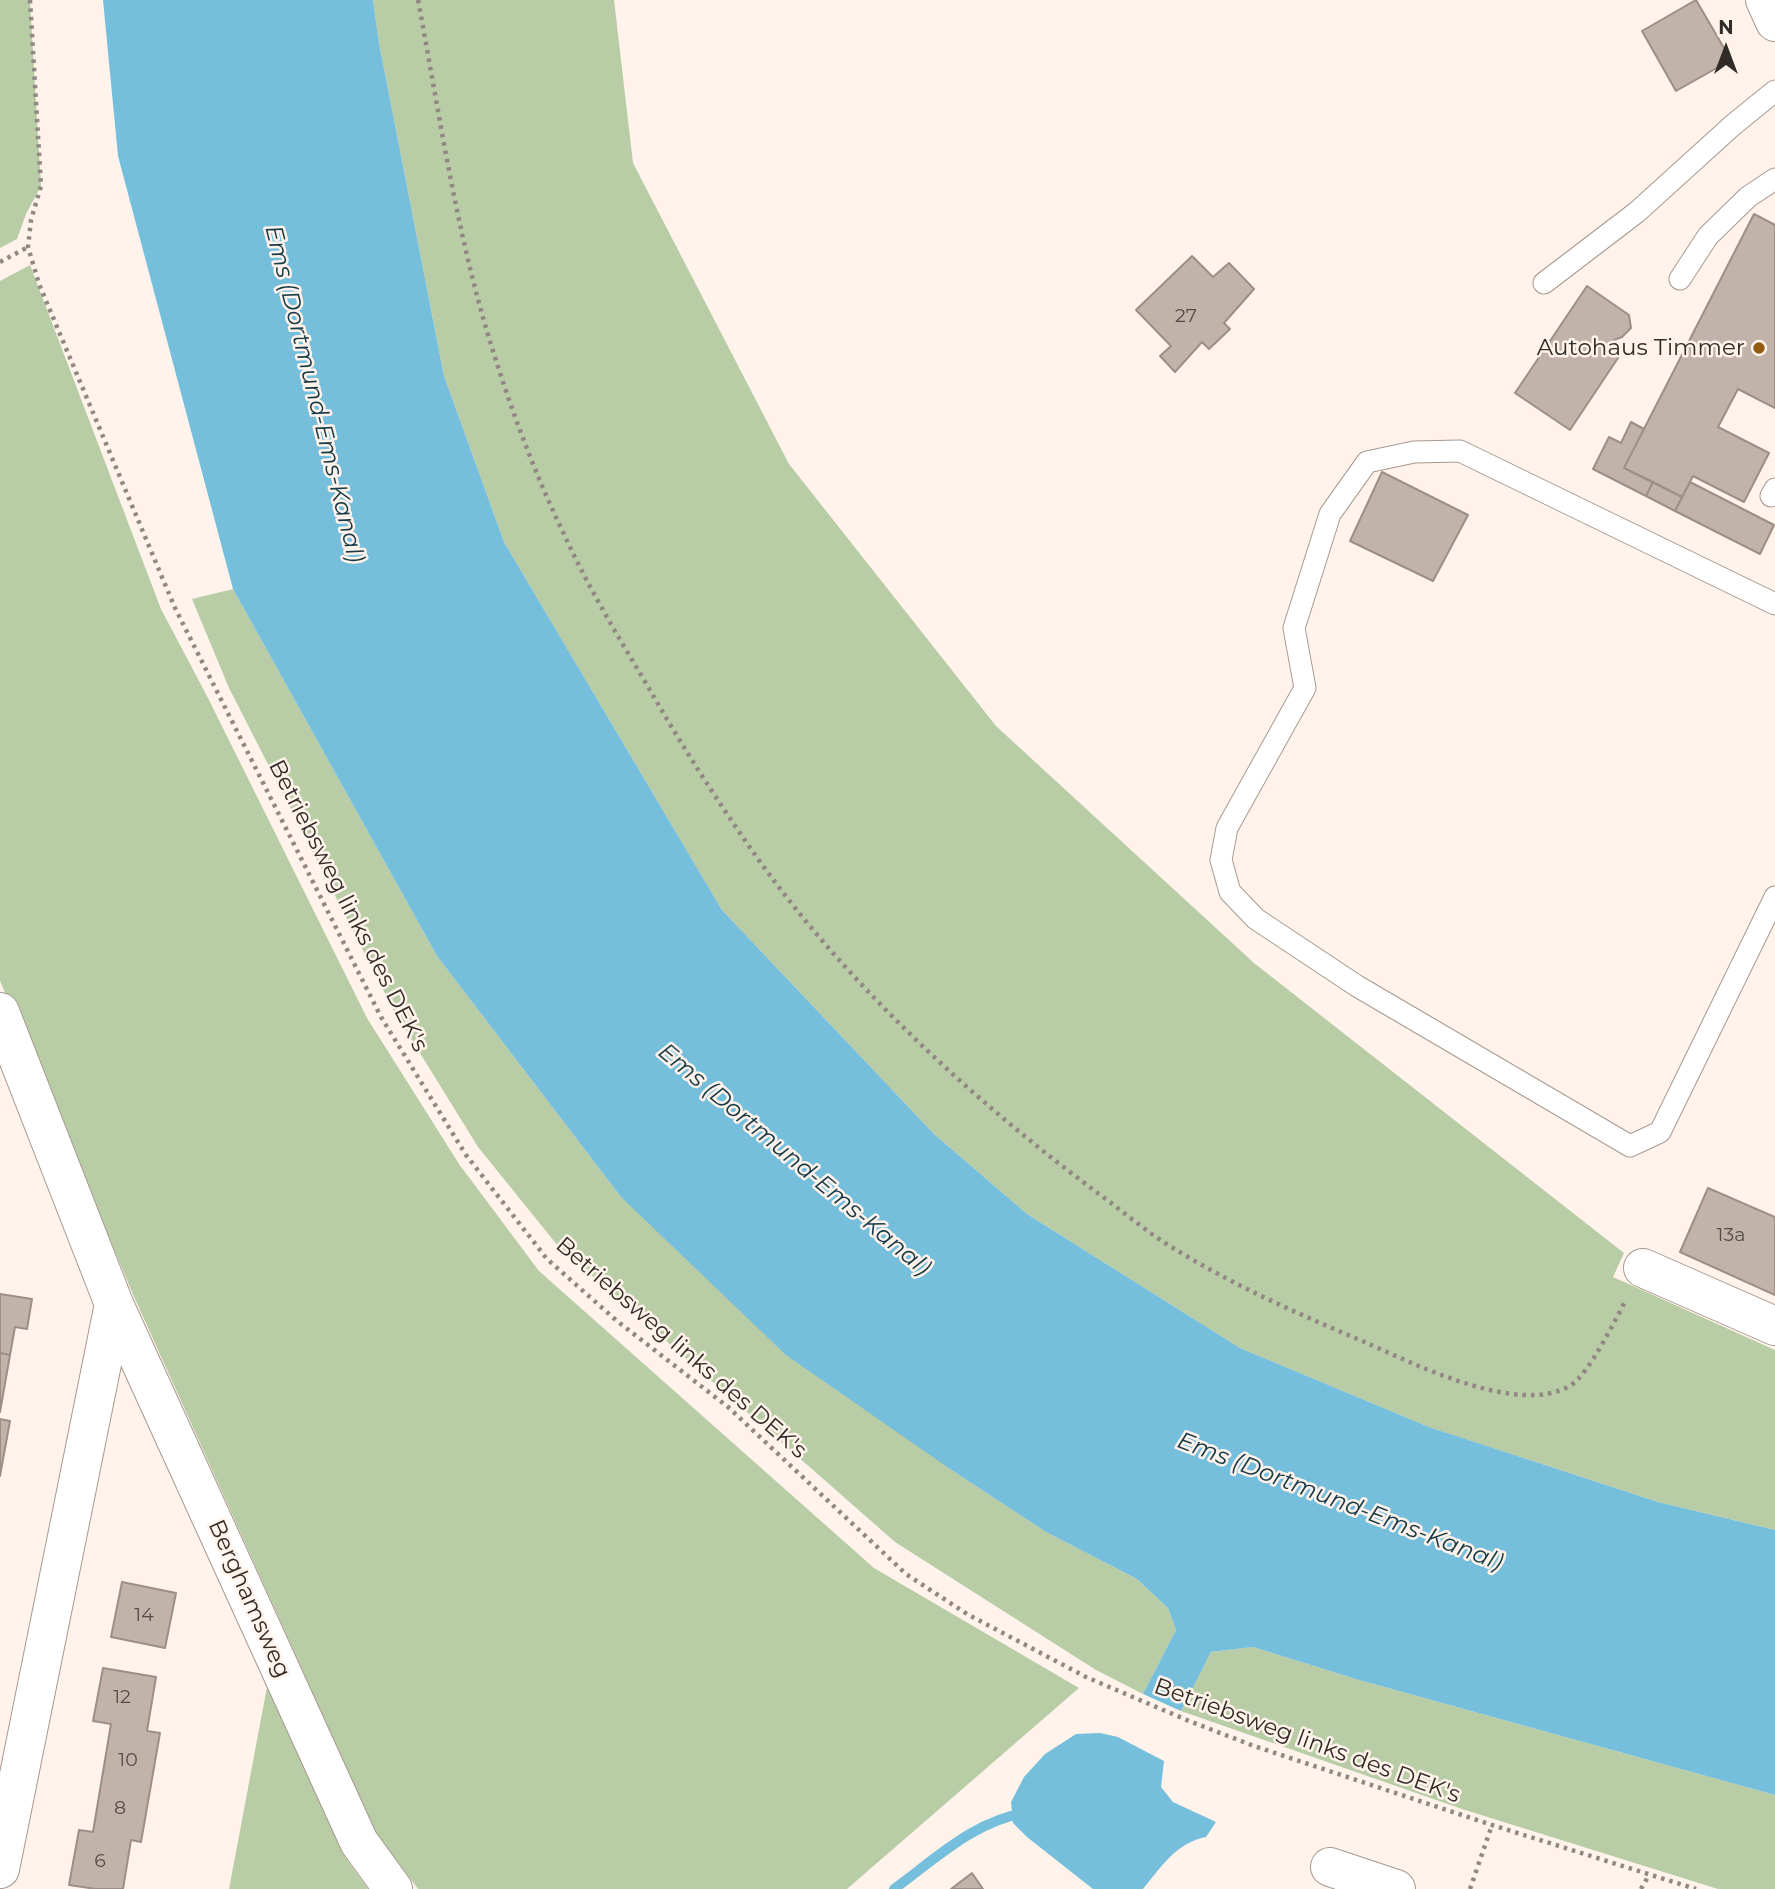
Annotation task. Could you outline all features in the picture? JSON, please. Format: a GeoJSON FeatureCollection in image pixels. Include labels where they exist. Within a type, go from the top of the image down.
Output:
{"type":"FeatureCollection","features":[{"type":"Feature","properties":{"kind":"street"},"geometry":{"type":"LineString","coordinates":[[1765,0],[1775,22]]}},
{"type":"Feature","properties":{"kind":"street","name":"Berghamsweg"},"geometry":{"type":"LineString","coordinates":[[0,1012],[114,1304],[359,1842],[393,1889]]}},
{"type":"Feature","properties":{"kind":"street"},"geometry":{"type":"LineString","coordinates":[[1643,1268],[1775,1326]]}},
{"type":"Feature","properties":{"kind":"street"},"geometry":{"type":"LineString","coordinates":[[0,1868],[10,1761],[114,1304]]}},
{"type":"Feature","properties":{"kind":"street"},"geometry":{"type":"LineString","coordinates":[[1330,1867],[1396,1889]]}},
{"type":"Feature","properties":{"kind":"lane"},"geometry":{"type":"LineString","coordinates":[[1544,283],[1637,212],[1733,125],[1775,91]]}},
{"type":"Feature","properties":{"kind":"lane"},"geometry":{"type":"LineString","coordinates":[[1680,279],[1709,236],[1748,197],[1775,179]]}},
{"type":"Feature","properties":{"kind":"lane"},"geometry":{"type":"LineString","coordinates":[[1775,604],[1460,450],[1414,452],[1367,462],[1330,514],[1294,628],[1306,688],[1227,828],[1221,860],[1230,892],[1256,919],[1357,986],[1630,1146],[1660,1132],[1775,897]]}},
{"type":"Feature","properties":{"kind":"path","name":"Betriebsweg links des DEK's"},"geometry":{"type":"LineString","coordinates":[[30,0],[41,186],[31,220],[28,247],[38,284],[176,608],[381,1017],[466,1155],[547,1259],[617,1321],[728,1406],[906,1574],[967,1614],[1086,1677],[1254,1746],[1696,1889]]}},
{"type":"Feature","properties":{"kind":"path"},"geometry":{"type":"LineString","coordinates":[[418,0],[462,233],[492,349],[524,439],[562,531],[611,625],[673,730],[753,853],[876,999],[929,1054],[1042,1152],[1166,1243],[1276,1304],[1401,1358],[1495,1393],[1538,1396],[1572,1385],[1595,1356],[1643,1268]]}},
{"type":"Feature","properties":{"kind":"path"},"geometry":{"type":"LineString","coordinates":[[0,262],[28,247]]}},
{"type":"Feature","properties":{"kind":"path"},"geometry":{"type":"LineString","coordinates":[[1470,1889],[1492,1825]]}},
{"type":"Feature","properties":{"kind":"path"},"geometry":{"type":"LineString","coordinates":[[1641,1889],[1650,1875]]}},
{"type":"Feature","properties":{"kind":"green space"},"geometry":{"type":"Polygon","coordinates":[[[0,0],[30,0],[41,186],[26,214],[17,239],[0,248],[0,0]]]}},
{"type":"Feature","properties":{"kind":"green space"},"geometry":{"type":"Polygon","coordinates":[[[373,0],[614,0],[633,163],[789,464],[996,726],[1254,963],[1624,1253],[1613,1277],[1775,1350],[1775,1530],[1658,1502],[1429,1427],[1240,1348],[1027,1214],[934,1134],[722,910],[504,542],[444,376],[373,0]]]}},
{"type":"Feature","properties":{"kind":"green space"},"geometry":{"type":"Polygon","coordinates":[[[30,265],[161,609],[367,1018],[459,1164],[539,1271],[874,1568],[1079,1688],[847,1889],[418,1889],[376,1833],[135,1299],[0,981],[0,281],[30,265]]]}},
{"type":"Feature","properties":{"kind":"green space"},"geometry":{"type":"Polygon","coordinates":[[[233,589],[437,956],[621,1197],[953,1471],[1046,1532],[1137,1579],[1168,1608],[1176,1630],[1143,1694],[1096,1670],[895,1542],[558,1246],[478,1147],[394,1011],[229,688],[192,599],[233,589]]]}},
{"type":"Feature","properties":{"kind":"green space"},"geometry":{"type":"Polygon","coordinates":[[[1253,1647],[1359,1680],[1775,1795],[1775,1889],[1718,1889],[1462,1809],[1181,1711],[1211,1652],[1253,1647]]]}},
{"type":"Feature","properties":{"kind":"green space"},"geometry":{"type":"Polygon","coordinates":[[[267,1687],[345,1857],[368,1889],[229,1889],[267,1687]]]}},
{"type":"Feature","properties":{"kind":"water","name":"Ems (Dortmund-Ems-Kanal)"},"geometry":{"type":"Polygon","coordinates":[[[103,0],[373,0],[444,376],[504,542],[722,910],[934,1134],[1027,1214],[1240,1348],[1429,1427],[1658,1502],[1775,1530],[1775,1795],[1359,1680],[1253,1647],[1211,1652],[1181,1711],[1143,1694],[1176,1630],[1168,1608],[1137,1579],[1046,1532],[786,1355],[621,1197],[437,956],[233,589],[118,156],[103,0]]]}},
{"type":"Feature","properties":{"kind":"water"},"geometry":{"type":"Polygon","coordinates":[[[1100,1733],[1118,1737],[1164,1761],[1161,1787],[1173,1802],[1216,1822],[1206,1837],[1186,1845],[1170,1857],[1143,1889],[1093,1889],[1013,1823],[1011,1802],[1024,1777],[1045,1754],[1076,1734],[1100,1733]]]}},
{"type":"Feature","properties":{"kind":"building"},"geometry":{"type":"Polygon","coordinates":[[[1696,0],[1731,60],[1676,91],[1642,31],[1696,0]]]}},
{"type":"Feature","properties":{"kind":"building"},"geometry":{"type":"Polygon","coordinates":[[[1754,214],[1775,225],[1775,408],[1738,389],[1718,427],[1769,453],[1744,502],[1693,476],[1682,497],[1624,468],[1754,214]]]}},
{"type":"Feature","properties":{"kind":"building"},"geometry":{"type":"Polygon","coordinates":[[[1192,256],[1213,277],[1229,263],[1254,289],[1224,323],[1230,329],[1209,349],[1202,342],[1175,372],[1160,356],[1171,346],[1136,310],[1192,256]]]}},
{"type":"Feature","properties":{"kind":"building"},"geometry":{"type":"Polygon","coordinates":[[[1587,286],[1629,315],[1631,328],[1609,347],[1620,355],[1570,430],[1515,393],[1587,286]]]}},
{"type":"Feature","properties":{"kind":"building"},"geometry":{"type":"Polygon","coordinates":[[[1631,422],[1644,429],[1624,468],[1653,482],[1646,496],[1593,469],[1609,437],[1621,443],[1631,422]]]}},
{"type":"Feature","properties":{"kind":"building"},"geometry":{"type":"Polygon","coordinates":[[[1382,472],[1468,515],[1433,581],[1350,541],[1382,472]]]}},
{"type":"Feature","properties":{"kind":"building"},"geometry":{"type":"Polygon","coordinates":[[[1653,482],[1682,497],[1675,511],[1646,496],[1653,482]]]}},
{"type":"Feature","properties":{"kind":"building"},"geometry":{"type":"Polygon","coordinates":[[[1690,482],[1774,525],[1760,554],[1675,511],[1690,482]]]}},
{"type":"Feature","properties":{"kind":"building"},"geometry":{"type":"Polygon","coordinates":[[[1708,1188],[1775,1217],[1775,1295],[1680,1252],[1708,1188]]]}},
{"type":"Feature","properties":{"kind":"building"},"geometry":{"type":"Polygon","coordinates":[[[0,1294],[32,1299],[27,1329],[15,1327],[10,1355],[0,1353],[0,1294]]]}},
{"type":"Feature","properties":{"kind":"building"},"geometry":{"type":"Polygon","coordinates":[[[0,1353],[10,1355],[0,1412],[0,1353]]]}},
{"type":"Feature","properties":{"kind":"building"},"geometry":{"type":"Polygon","coordinates":[[[0,1419],[10,1421],[0,1476],[0,1419]]]}},
{"type":"Feature","properties":{"kind":"building"},"geometry":{"type":"Polygon","coordinates":[[[122,1582],[176,1593],[165,1648],[111,1637],[122,1582]]]}},
{"type":"Feature","properties":{"kind":"building"},"geometry":{"type":"Polygon","coordinates":[[[103,1668],[156,1677],[147,1731],[160,1733],[141,1842],[131,1840],[123,1889],[69,1885],[79,1830],[93,1832],[111,1724],[93,1721],[103,1668]]]}},
{"type":"Feature","properties":{"kind":"building"},"geometry":{"type":"Polygon","coordinates":[[[972,1873],[983,1889],[951,1889],[972,1873]]]}},
{"type":"Feature","properties":{"kind":"waterway"},"geometry":{"type":"LineString","coordinates":[[894,1889],[972,1832],[1007,1817],[1026,1813]]}},
{"type":"Feature","properties":{"kind":"place","name":"Autohaus Timmer"},"geometry":{"type":"Point","coordinates":[1759,348]}}]}
